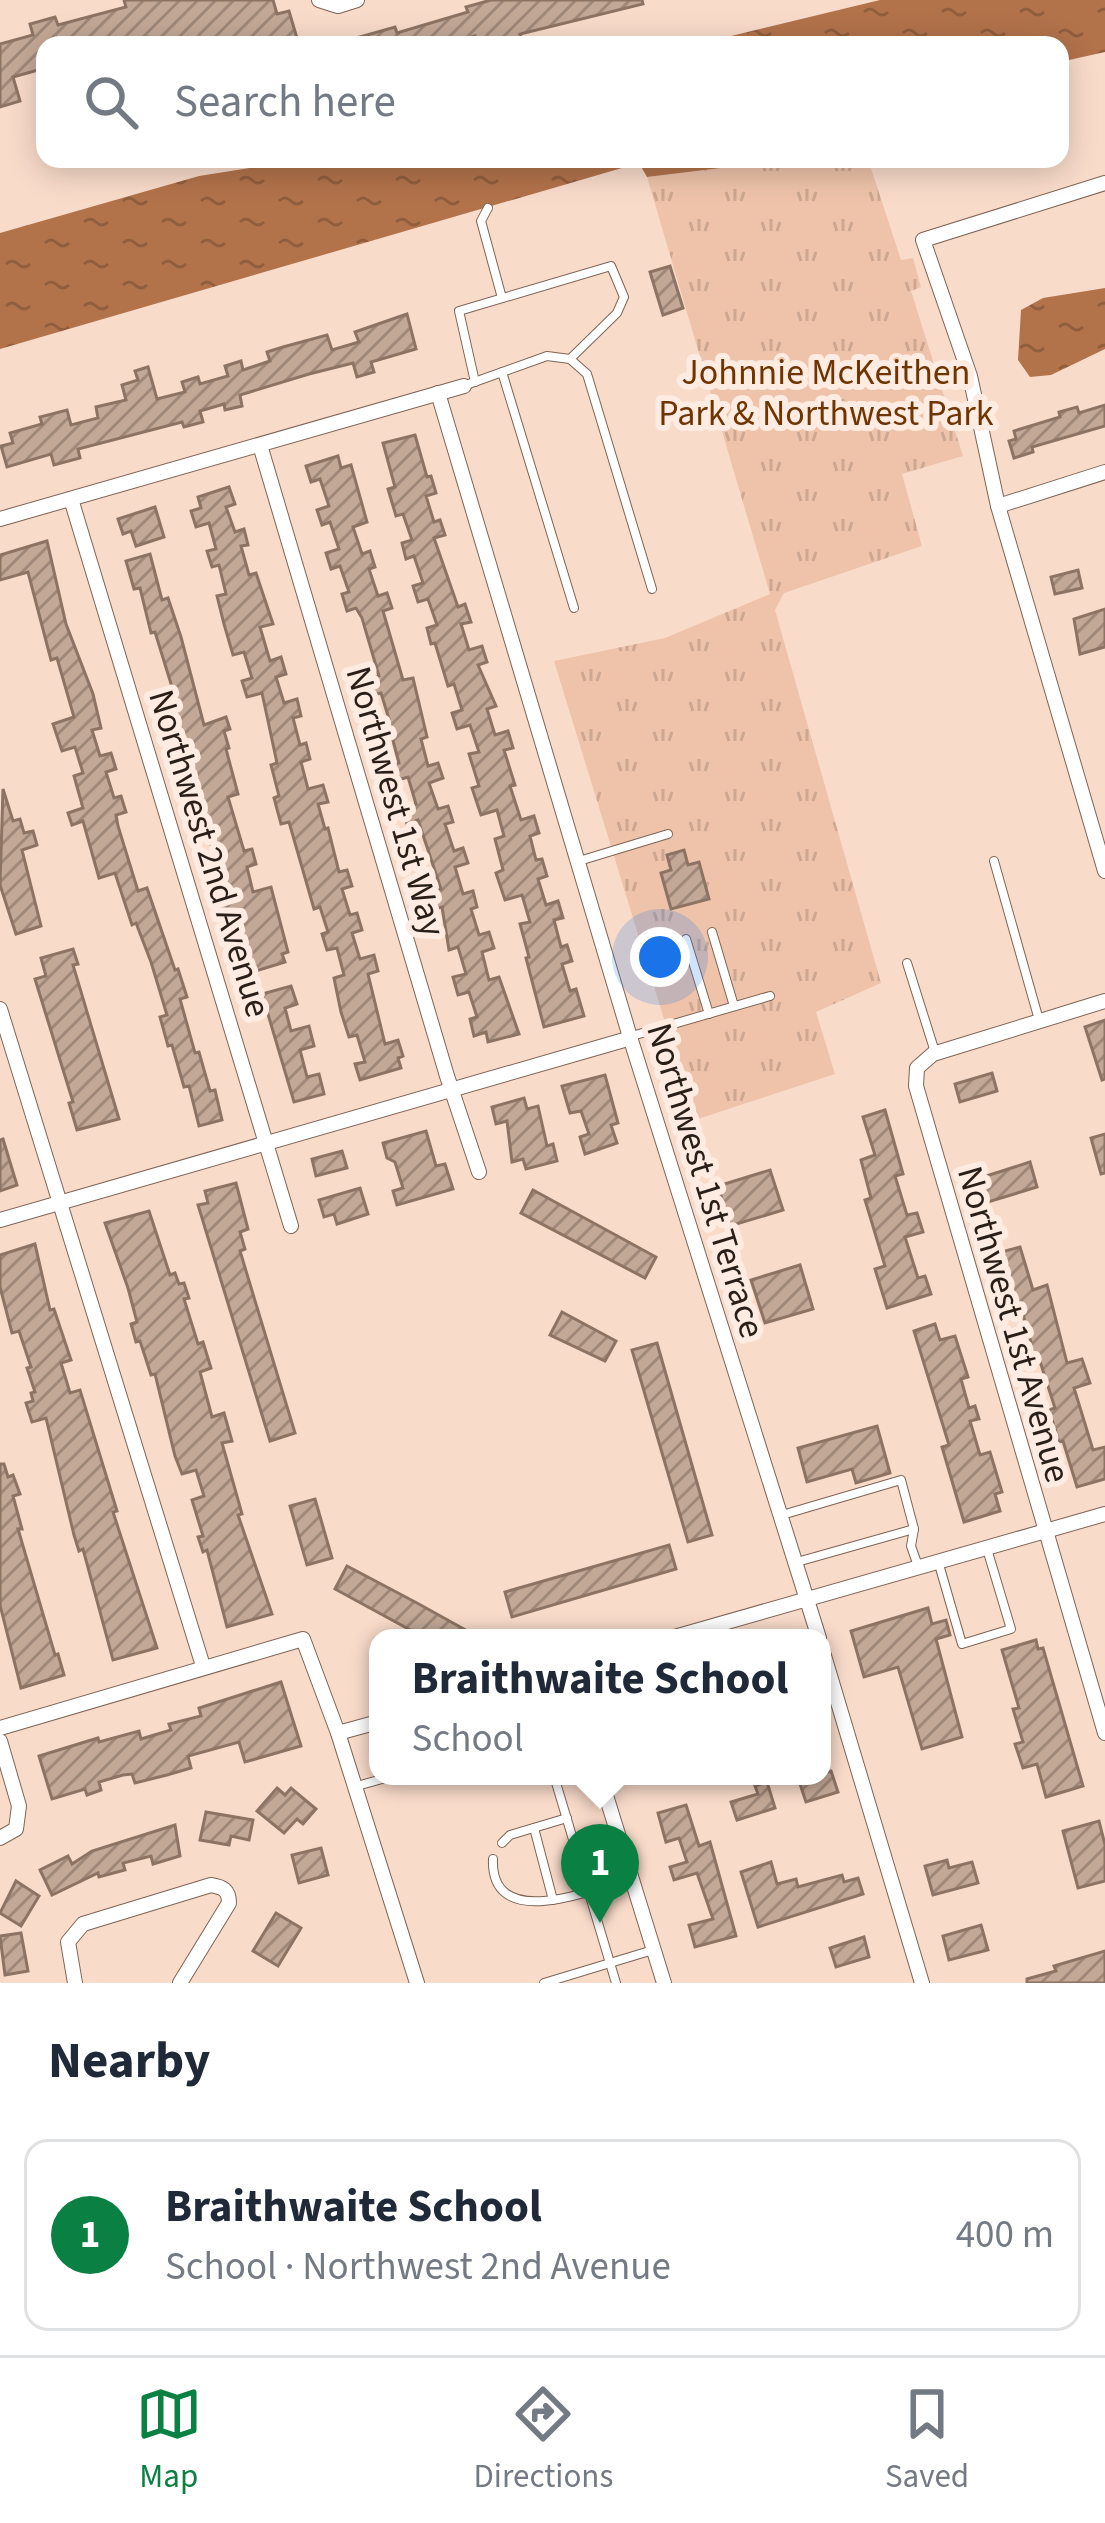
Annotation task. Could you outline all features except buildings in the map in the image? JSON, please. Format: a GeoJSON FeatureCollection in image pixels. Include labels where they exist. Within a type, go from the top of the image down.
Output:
{"type":"FeatureCollection","features":[{"type":"Feature","properties":{"kind":"street"},"geometry":{"type":"LineString","coordinates":[[321,1],[338,6],[357,0]]}},
{"type":"Feature","properties":{"kind":"street"},"geometry":{"type":"LineString","coordinates":[[1105,183],[922,241],[970,376],[998,506],[1105,871]]}},
{"type":"Feature","properties":{"kind":"street"},"geometry":{"type":"LineString","coordinates":[[0,519],[470,384]]}},
{"type":"Feature","properties":{"kind":"street","name":"Northwest 1st Terrace"},"geometry":{"type":"LineString","coordinates":[[438,393],[631,1038],[816,1629]]}},
{"type":"Feature","properties":{"kind":"street","name":"Northwest 1st Way"},"geometry":{"type":"LineString","coordinates":[[260,445],[479,1172]]}},
{"type":"Feature","properties":{"kind":"street"},"geometry":{"type":"LineString","coordinates":[[998,506],[1105,472]]}},
{"type":"Feature","properties":{"kind":"street","name":"Northwest 2nd Avenue"},"geometry":{"type":"LineString","coordinates":[[70,499],[291,1226]]}},
{"type":"Feature","properties":{"kind":"street"},"geometry":{"type":"LineString","coordinates":[[936,1053],[1105,1001]]}},
{"type":"Feature","properties":{"kind":"street"},"geometry":{"type":"LineString","coordinates":[[0,1009],[202,1666]]}},
{"type":"Feature","properties":{"kind":"street"},"geometry":{"type":"LineString","coordinates":[[0,1220],[631,1038]]}},
{"type":"Feature","properties":{"kind":"street","name":"Northwest 1st Avenue"},"geometry":{"type":"LineString","coordinates":[[936,1053],[917,1068],[916,1086],[1105,1733]]}},
{"type":"Feature","properties":{"kind":"street"},"geometry":{"type":"LineString","coordinates":[[702,1629],[1105,1514]]}},
{"type":"Feature","properties":{"kind":"street"},"geometry":{"type":"LineString","coordinates":[[0,1728],[303,1639],[356,1787],[417,1983]]}},
{"type":"Feature","properties":{"kind":"street"},"geometry":{"type":"LineString","coordinates":[[831,1679],[922,1983]]}},
{"type":"Feature","properties":{"kind":"street"},"geometry":{"type":"LineString","coordinates":[[338,1733],[369,1724]]}},
{"type":"Feature","properties":{"kind":"street"},"geometry":{"type":"LineString","coordinates":[[0,1741],[19,1806],[16,1828],[0,1838]]}},
{"type":"Feature","properties":{"kind":"street"},"geometry":{"type":"LineString","coordinates":[[603,1785],[664,1983]]}},
{"type":"Feature","properties":{"kind":"street"},"geometry":{"type":"LineString","coordinates":[[75,1983],[68,1942],[82,1924],[211,1885],[222,1886],[229,1894],[224,1915],[180,1983]]}},
{"type":"Feature","properties":{"kind":"lane"},"geometry":{"type":"LineString","coordinates":[[488,208],[481,220],[502,298]]}},
{"type":"Feature","properties":{"kind":"lane"},"geometry":{"type":"LineString","coordinates":[[570,359],[617,313],[624,297],[611,266],[459,311],[470,384],[547,356],[570,359],[587,374],[652,589]]}},
{"type":"Feature","properties":{"kind":"lane"},"geometry":{"type":"LineString","coordinates":[[502,372],[574,608]]}},
{"type":"Feature","properties":{"kind":"lane"},"geometry":{"type":"LineString","coordinates":[[578,862],[668,834]]}},
{"type":"Feature","properties":{"kind":"lane"},"geometry":{"type":"LineString","coordinates":[[994,861],[1039,1021]]}},
{"type":"Feature","properties":{"kind":"lane"},"geometry":{"type":"LineString","coordinates":[[712,932],[734,1006]]}},
{"type":"Feature","properties":{"kind":"lane"},"geometry":{"type":"LineString","coordinates":[[686,939],[709,1014]]}},
{"type":"Feature","properties":{"kind":"lane"},"geometry":{"type":"LineString","coordinates":[[908,963],[936,1053]]}},
{"type":"Feature","properties":{"kind":"lane"},"geometry":{"type":"LineString","coordinates":[[631,1038],[770,996]]}},
{"type":"Feature","properties":{"kind":"lane"},"geometry":{"type":"LineString","coordinates":[[781,1515],[901,1480],[918,1567]]}},
{"type":"Feature","properties":{"kind":"lane"},"geometry":{"type":"LineString","coordinates":[[796,1563],[914,1528]]}},
{"type":"Feature","properties":{"kind":"lane"},"geometry":{"type":"LineString","coordinates":[[938,1562],[962,1645],[1011,1629],[986,1548]]}},
{"type":"Feature","properties":{"kind":"lane"},"geometry":{"type":"LineString","coordinates":[[356,1787],[369,1783]]}},
{"type":"Feature","properties":{"kind":"lane"},"geometry":{"type":"LineString","coordinates":[[557,1785],[616,1983]]}},
{"type":"Feature","properties":{"kind":"lane"},"geometry":{"type":"LineString","coordinates":[[502,1843],[510,1835],[567,1818]]}},
{"type":"Feature","properties":{"kind":"lane"},"geometry":{"type":"LineString","coordinates":[[534,1828],[553,1900]]}},
{"type":"Feature","properties":{"kind":"lane"},"geometry":{"type":"LineString","coordinates":[[493,1858],[494,1878],[506,1893],[533,1903],[632,1877]]}},
{"type":"Feature","properties":{"kind":"lane"},"geometry":{"type":"LineString","coordinates":[[544,1983],[654,1950]]}},
{"type":"Feature","properties":{"kind":"green space","name":"Johnnie McKeithen Park & Northwest Park"},"geometry":{"type":"Polygon","coordinates":[[[722,168],[871,168],[901,260],[913,258],[921,287],[911,291],[963,456],[902,474],[922,546],[784,593],[775,610],[881,983],[816,1012],[835,1074],[695,1120],[554,661],[665,638],[770,594],[647,177],[722,168]]]}},
{"type":"Feature","properties":{"kind":"water"},"geometry":{"type":"Polygon","coordinates":[[[880,0],[1105,0],[1105,52],[1069,60],[1069,36],[731,36],[880,0]]]}},
{"type":"Feature","properties":{"kind":"water"},"geometry":{"type":"Polygon","coordinates":[[[250,168],[622,168],[0,349],[0,233],[199,176],[250,168]]]}},
{"type":"Feature","properties":{"kind":"water"},"geometry":{"type":"Polygon","coordinates":[[[642,168],[722,168],[647,177],[642,168]]]}},
{"type":"Feature","properties":{"kind":"water"},"geometry":{"type":"Polygon","coordinates":[[[1105,288],[1105,349],[1051,375],[1030,377],[1018,360],[1021,310],[1043,298],[1105,288]]]}},
{"type":"Feature","properties":{"kind":"place","name":"Braithwaite School"},"geometry":{"type":"Point","coordinates":[600,1923]}}]}
